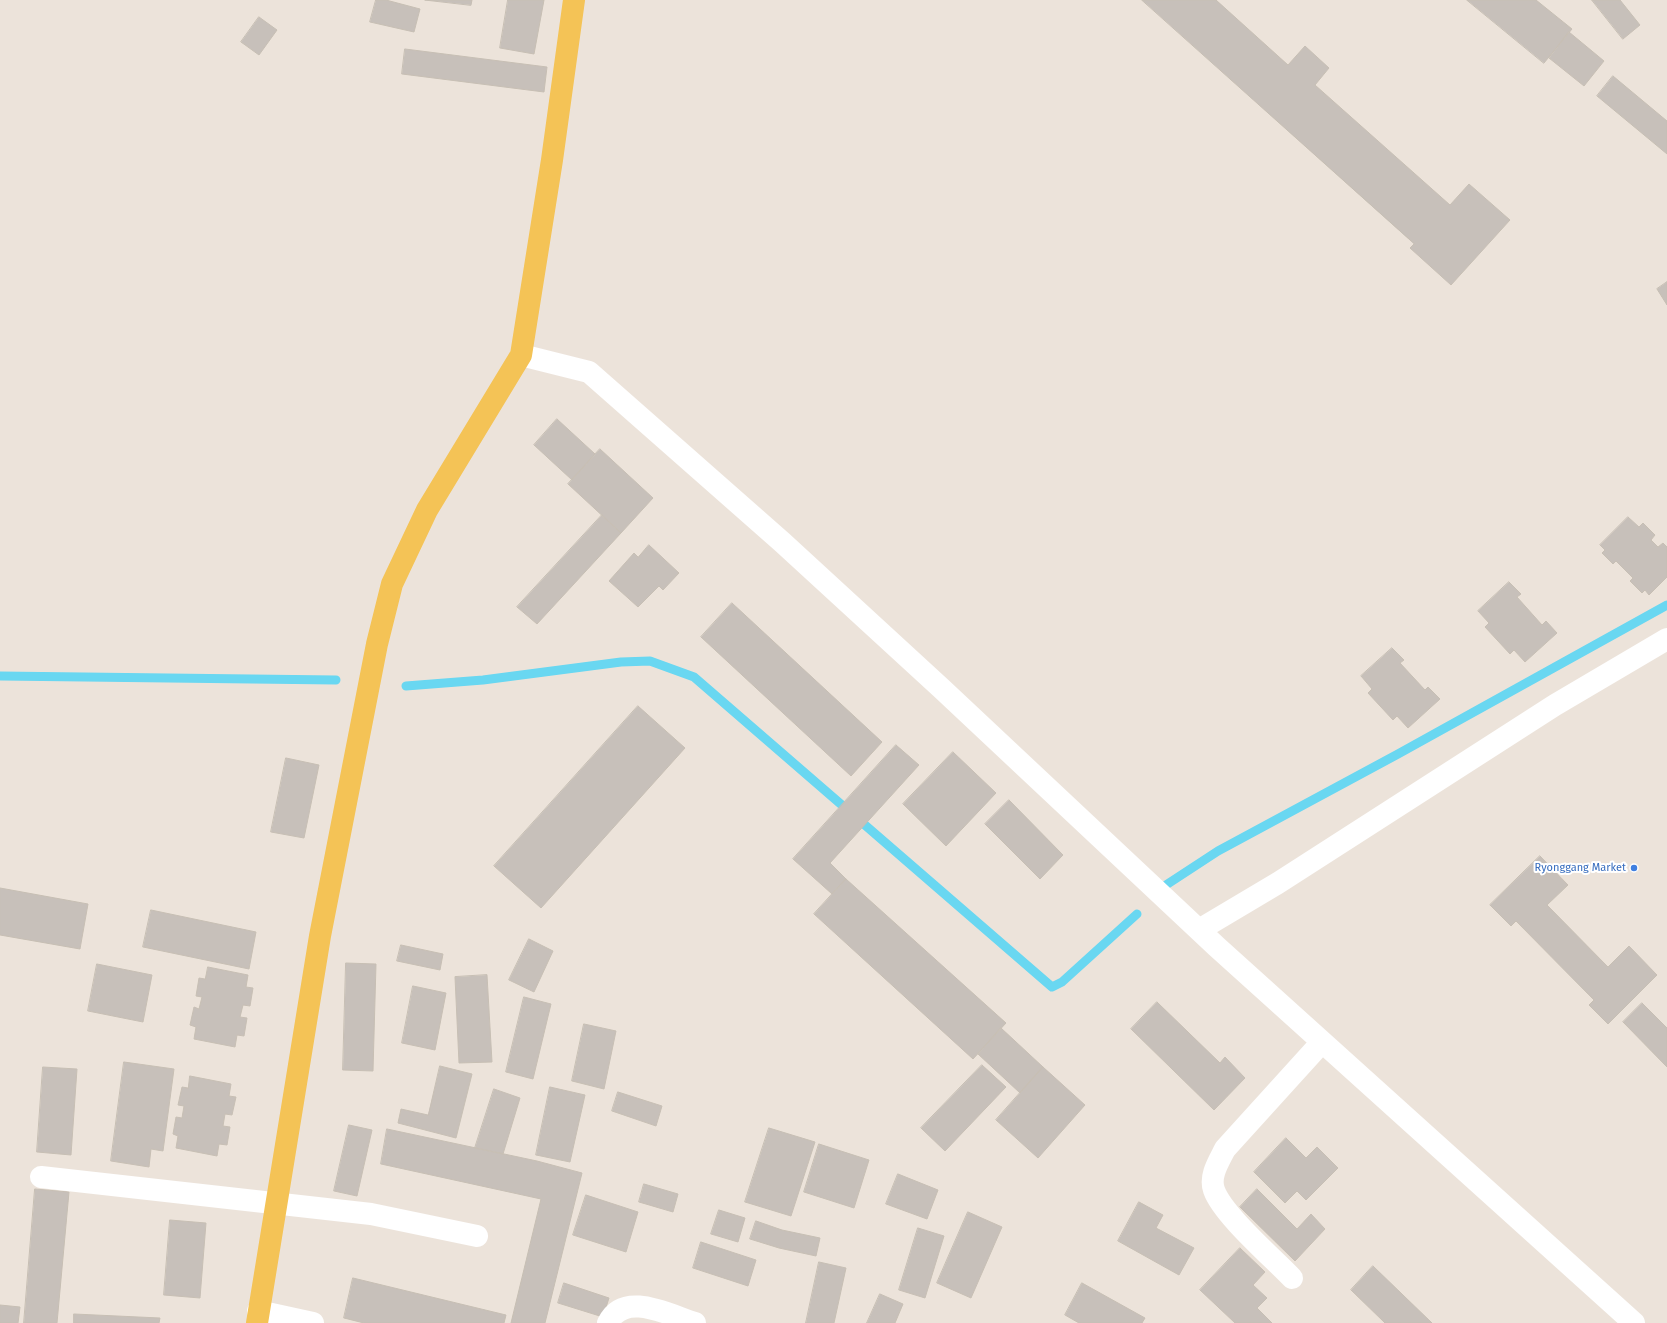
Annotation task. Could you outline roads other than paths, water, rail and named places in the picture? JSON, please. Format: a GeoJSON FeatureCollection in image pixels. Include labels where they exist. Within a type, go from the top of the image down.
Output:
{"type":"FeatureCollection","features":[{"type":"Feature","properties":{"kind":"main road"},"geometry":{"type":"LineString","coordinates":[[258,1317],[320,936],[377,644],[392,584],[427,510],[522,355],[553,152],[574,0]]}},
{"type":"Feature","properties":{"kind":"street"},"geometry":{"type":"LineString","coordinates":[[522,355],[589,372],[788,548],[1199,930],[1634,1323]]}},
{"type":"Feature","properties":{"kind":"street"},"geometry":{"type":"LineString","coordinates":[[1199,930],[1278,883],[1555,704],[1667,639]]}},
{"type":"Feature","properties":{"kind":"street"},"geometry":{"type":"LineString","coordinates":[[1292,1278],[1226,1211],[1214,1189],[1214,1170],[1225,1149],[1322,1042]]}},
{"type":"Feature","properties":{"kind":"street"},"geometry":{"type":"LineString","coordinates":[[41,1177],[371,1214],[476,1236]]}},
{"type":"Feature","properties":{"kind":"street"},"geometry":{"type":"LineString","coordinates":[[608,1323],[611,1316],[624,1306],[645,1307],[695,1323]]}},
{"type":"Feature","properties":{"kind":"street"},"geometry":{"type":"LineString","coordinates":[[258,1317],[313,1323]]}},
{"type":"Feature","properties":{"kind":"waterway"},"geometry":{"type":"LineString","coordinates":[[1166,885],[1218,851],[1398,754],[1667,605]]}},
{"type":"Feature","properties":{"kind":"waterway"},"geometry":{"type":"LineString","coordinates":[[406,686],[483,680],[621,662],[650,661],[694,677],[1052,987],[1062,982],[1137,914]]}},
{"type":"Feature","properties":{"kind":"waterway"},"geometry":{"type":"LineString","coordinates":[[0,676],[336,680]]}},
{"type":"Feature","properties":{"kind":"place","name":"Ryonggang Market"},"geometry":{"type":"Point","coordinates":[1634,868]}}]}
